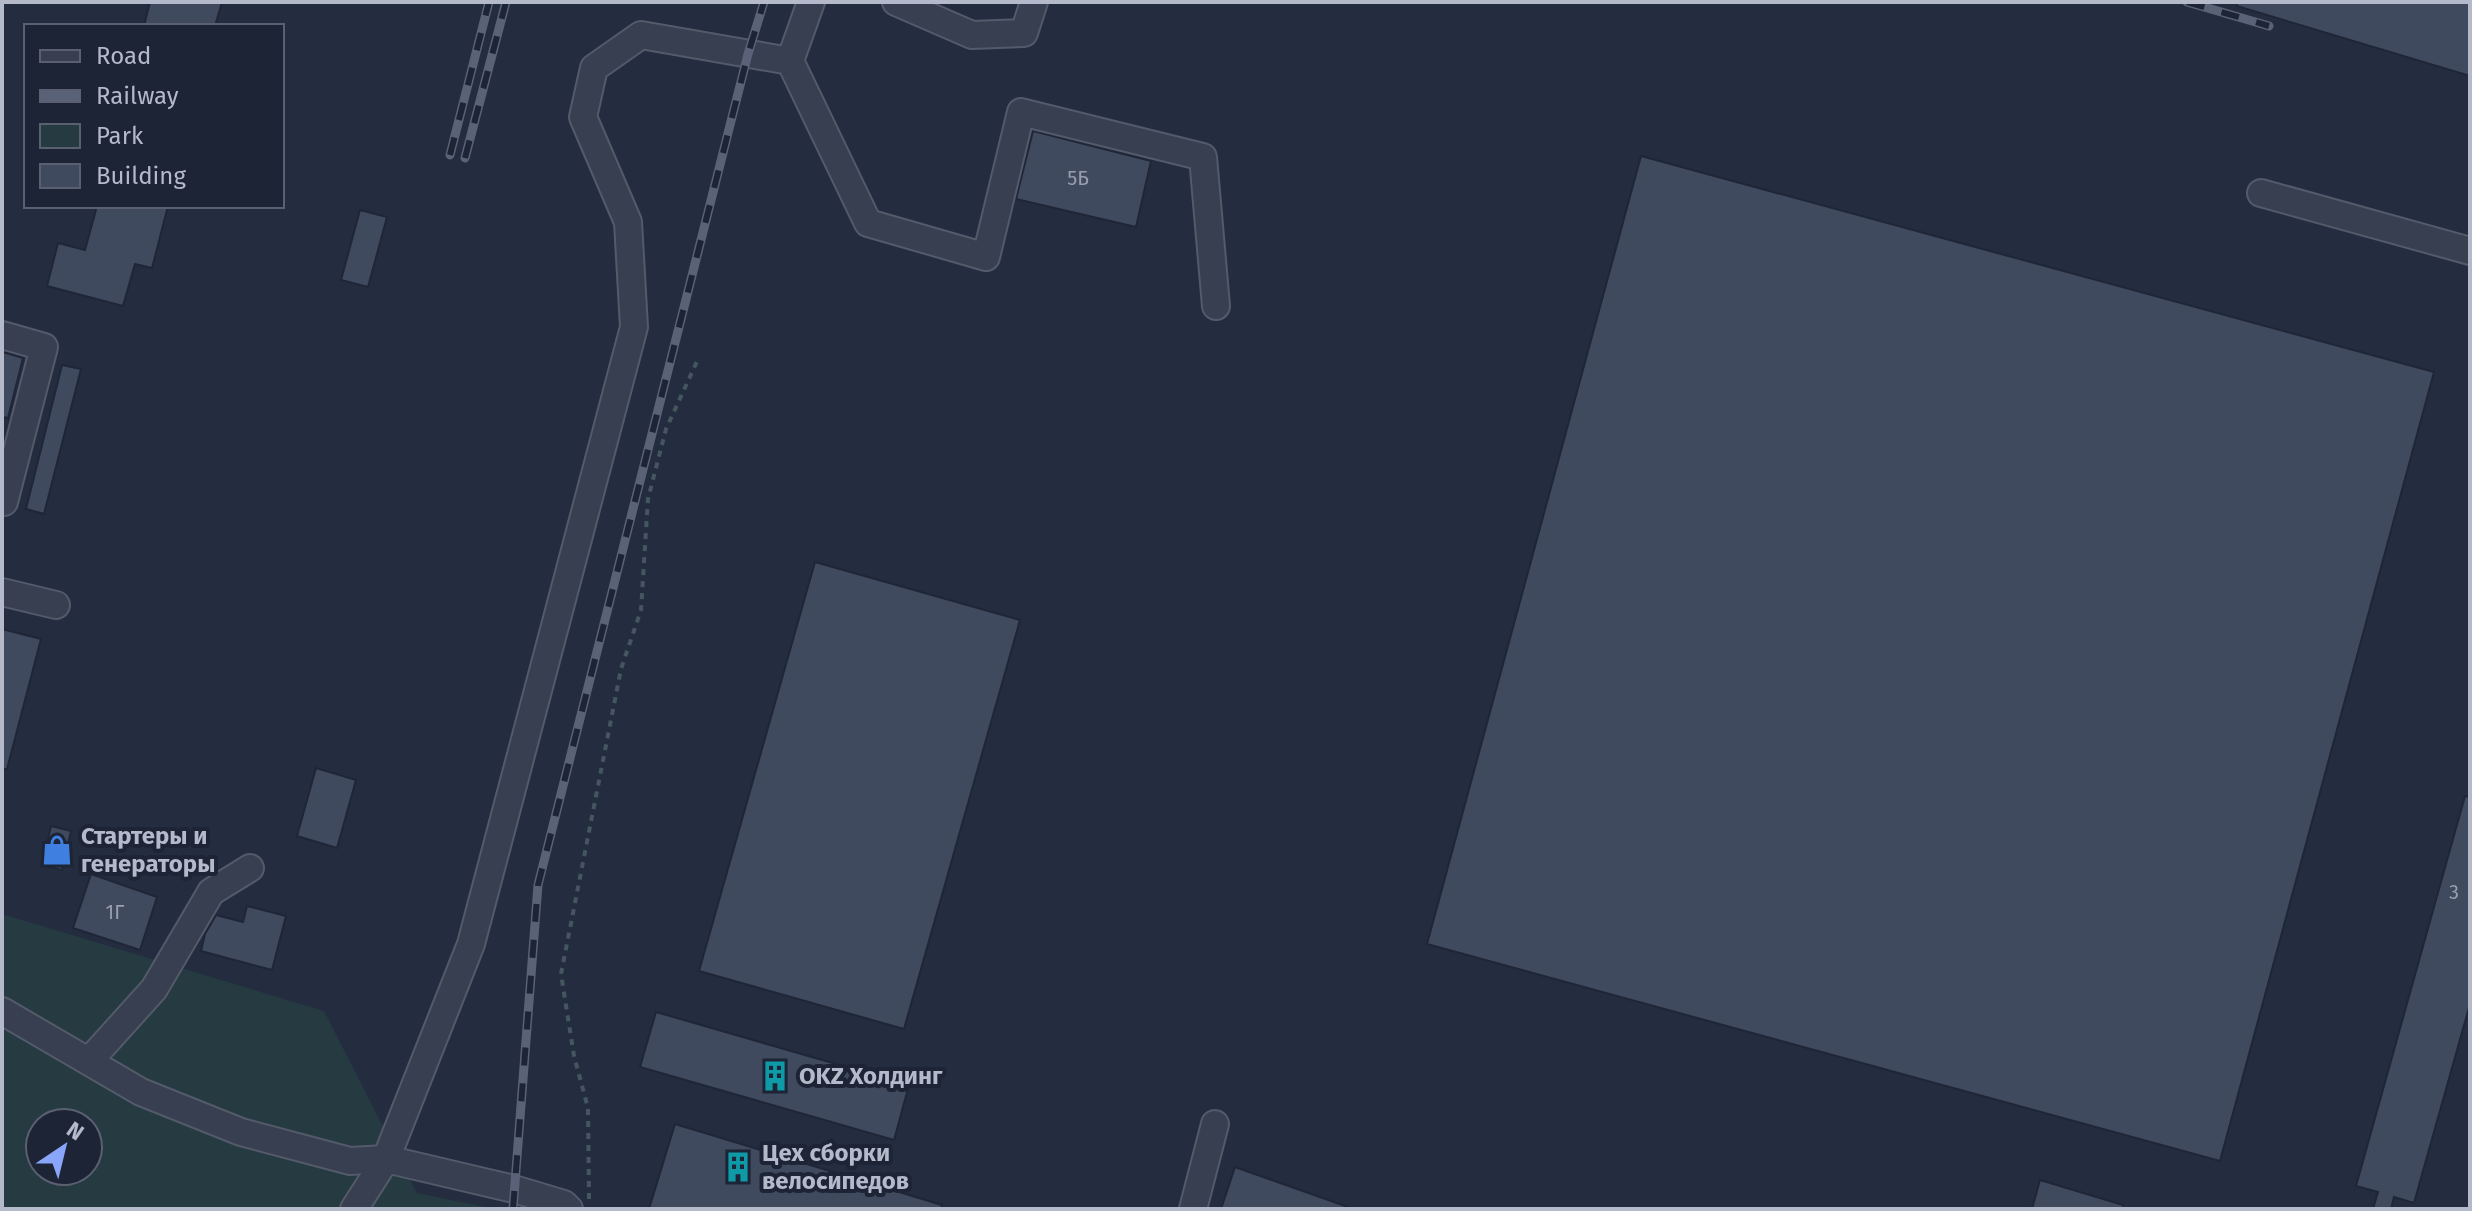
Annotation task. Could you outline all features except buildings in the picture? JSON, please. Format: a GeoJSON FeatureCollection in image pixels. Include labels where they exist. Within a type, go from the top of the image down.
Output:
{"type":"FeatureCollection","features":[{"type":"Feature","properties":{"kind":"street"},"geometry":{"type":"LineString","coordinates":[[811,2],[790,61],[868,223],[986,257],[1021,112],[1203,157],[1216,306]]}},
{"type":"Feature","properties":{"kind":"street"},"geometry":{"type":"LineString","coordinates":[[896,2],[972,35],[1024,33],[1034,2]]}},
{"type":"Feature","properties":{"kind":"street"},"geometry":{"type":"LineString","coordinates":[[354,1209],[386,1159],[471,944],[634,327],[628,222],[583,117],[594,68],[641,35],[790,61]]}},
{"type":"Feature","properties":{"kind":"street"},"geometry":{"type":"LineString","coordinates":[[2261,193],[2470,251]]}},
{"type":"Feature","properties":{"kind":"street"},"geometry":{"type":"LineString","coordinates":[[2,335],[44,347],[4,502]]}},
{"type":"Feature","properties":{"kind":"street"},"geometry":{"type":"LineString","coordinates":[[2,592],[56,605]]}},
{"type":"Feature","properties":{"kind":"street"},"geometry":{"type":"LineString","coordinates":[[89,1061],[154,989],[211,892],[250,868]]}},
{"type":"Feature","properties":{"kind":"street"},"geometry":{"type":"LineString","coordinates":[[2,1011],[141,1092],[241,1132],[350,1161],[386,1159],[514,1189],[564,1204],[569,1209]]}},
{"type":"Feature","properties":{"kind":"street"},"geometry":{"type":"LineString","coordinates":[[1193,1209],[1215,1124]]}},
{"type":"Feature","properties":{"kind":"path"},"geometry":{"type":"LineString","coordinates":[[589,1209],[588,1108],[574,1056],[561,974],[621,669],[641,610],[648,499],[666,429],[699,357]]}},
{"type":"Feature","properties":{"kind":"green space"},"geometry":{"type":"Polygon","coordinates":[[[2,914],[324,1011],[417,1193],[495,1209],[2,1209],[2,914]]]}},
{"type":"Feature","properties":{"kind":"railway"},"geometry":{"type":"LineString","coordinates":[[450,155],[489,2]]}},
{"type":"Feature","properties":{"kind":"railway"},"geometry":{"type":"LineString","coordinates":[[465,158],[506,2]]}},
{"type":"Feature","properties":{"kind":"railway"},"geometry":{"type":"LineString","coordinates":[[513,1209],[538,885],[748,54],[764,2]]}},
{"type":"Feature","properties":{"kind":"railway"},"geometry":{"type":"LineString","coordinates":[[2187,2],[2269,26]]}},
{"type":"Feature","properties":{"kind":"place","name":"Стартеры и генераторы"},"geometry":{"type":"Point","coordinates":[57,850]}},
{"type":"Feature","properties":{"kind":"place","name":"OKZ Холдинг"},"geometry":{"type":"Point","coordinates":[775,1076]}},
{"type":"Feature","properties":{"kind":"place","name":"Цех сборки велосипедов"},"geometry":{"type":"Point","coordinates":[738,1167]}}]}
